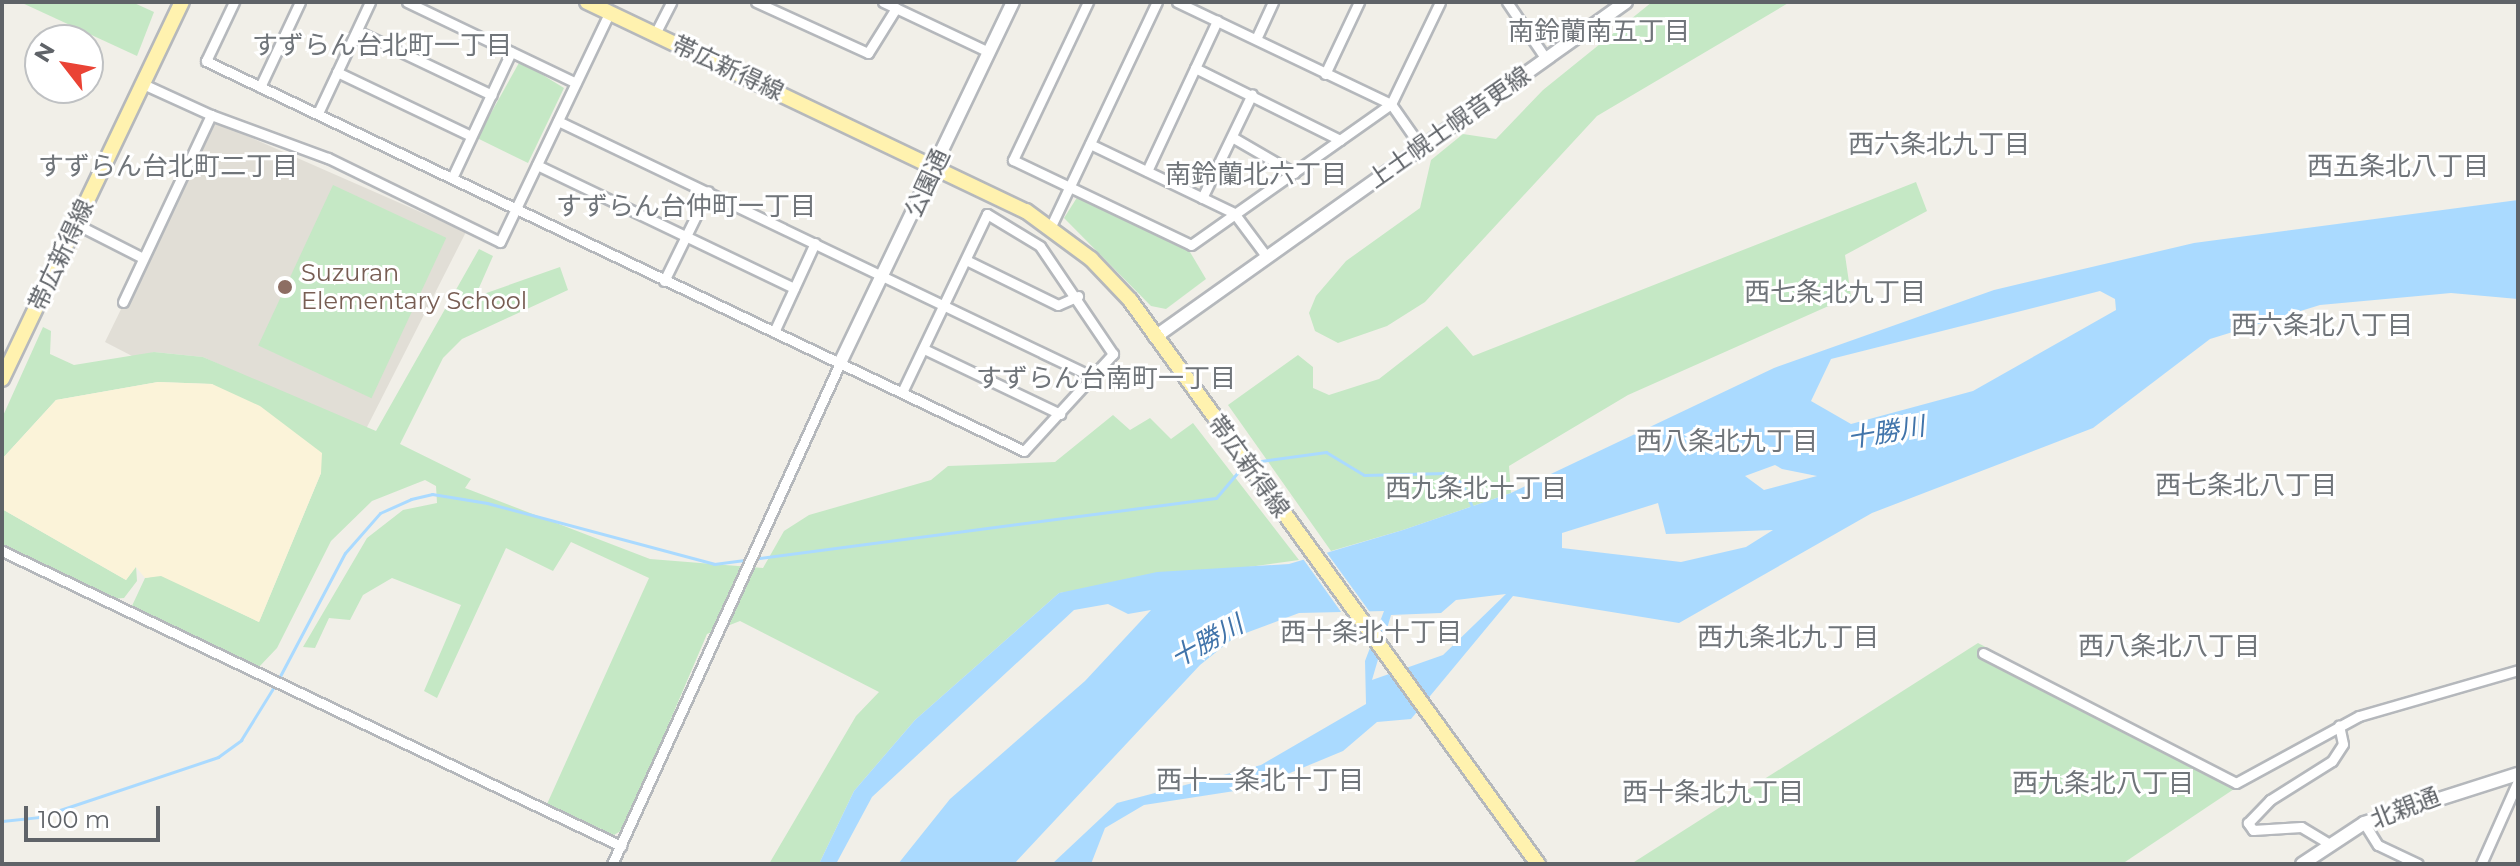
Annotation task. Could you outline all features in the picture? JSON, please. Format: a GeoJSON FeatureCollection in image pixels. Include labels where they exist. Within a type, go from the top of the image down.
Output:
{"type":"FeatureCollection","features":[{"type":"Feature","properties":{"kind":"main road","name":"帯広新得線"},"geometry":{"type":"LineString","coordinates":[[2,379],[182,2]]}},
{"type":"Feature","properties":{"kind":"main road","name":"帯広新得線"},"geometry":{"type":"LineString","coordinates":[[587,2],[1051,226],[1091,259],[1155,337],[1538,864]]}},
{"type":"Feature","properties":{"kind":"street"},"geometry":{"type":"LineString","coordinates":[[234,2],[206,61],[1024,451],[1113,354],[1078,296],[1040,246],[987,214],[902,392]]}},
{"type":"Feature","properties":{"kind":"street"},"geometry":{"type":"LineString","coordinates":[[260,87],[300,2]]}},
{"type":"Feature","properties":{"kind":"street"},"geometry":{"type":"LineString","coordinates":[[318,113],[370,2]]}},
{"type":"Feature","properties":{"kind":"street"},"geometry":{"type":"LineString","coordinates":[[407,2],[576,83]]}},
{"type":"Feature","properties":{"kind":"street"},"geometry":{"type":"LineString","coordinates":[[655,34],[671,2]]}},
{"type":"Feature","properties":{"kind":"street"},"geometry":{"type":"LineString","coordinates":[[756,2],[868,53],[889,4],[989,52]]}},
{"type":"Feature","properties":{"kind":"street","name":"公園通"},"geometry":{"type":"LineString","coordinates":[[840,363],[1013,2]]}},
{"type":"Feature","properties":{"kind":"street"},"geometry":{"type":"LineString","coordinates":[[1088,2],[1013,160],[1191,245],[1391,104],[1440,2]]}},
{"type":"Feature","properties":{"kind":"street"},"geometry":{"type":"LineString","coordinates":[[1051,226],[1157,2]]}},
{"type":"Feature","properties":{"kind":"street"},"geometry":{"type":"LineString","coordinates":[[1177,2],[1391,104],[1421,147]]}},
{"type":"Feature","properties":{"kind":"street"},"geometry":{"type":"LineString","coordinates":[[1256,39],[1273,2]]}},
{"type":"Feature","properties":{"kind":"street"},"geometry":{"type":"LineString","coordinates":[[1325,74],[1359,2]]}},
{"type":"Feature","properties":{"kind":"street"},"geometry":{"type":"LineString","coordinates":[[1507,2],[1546,59]]}},
{"type":"Feature","properties":{"kind":"street","name":"上士幌士幌音更線"},"geometry":{"type":"LineString","coordinates":[[1155,337],[1626,2]]}},
{"type":"Feature","properties":{"kind":"street"},"geometry":{"type":"LineString","coordinates":[[143,84],[211,115],[328,158],[500,242],[609,13]]}},
{"type":"Feature","properties":{"kind":"street"},"geometry":{"type":"LineString","coordinates":[[1147,171],[1217,21]]}},
{"type":"Feature","properties":{"kind":"street"},"geometry":{"type":"LineString","coordinates":[[357,31],[492,95]]}},
{"type":"Feature","properties":{"kind":"street"},"geometry":{"type":"LineString","coordinates":[[452,178],[511,52]]}},
{"type":"Feature","properties":{"kind":"street"},"geometry":{"type":"LineString","coordinates":[[1195,68],[1340,140]]}},
{"type":"Feature","properties":{"kind":"street"},"geometry":{"type":"LineString","coordinates":[[337,72],[471,136]]}},
{"type":"Feature","properties":{"kind":"street"},"geometry":{"type":"LineString","coordinates":[[1202,198],[1252,94]]}},
{"type":"Feature","properties":{"kind":"street"},"geometry":{"type":"LineString","coordinates":[[123,302],[211,115]]}},
{"type":"Feature","properties":{"kind":"street"},"geometry":{"type":"LineString","coordinates":[[558,121],[1093,377]]}},
{"type":"Feature","properties":{"kind":"street"},"geometry":{"type":"LineString","coordinates":[[1232,137],[1294,173]]}},
{"type":"Feature","properties":{"kind":"street"},"geometry":{"type":"LineString","coordinates":[[1090,144],[1234,213],[1266,256]]}},
{"type":"Feature","properties":{"kind":"street"},"geometry":{"type":"LineString","coordinates":[[537,165],[794,288]]}},
{"type":"Feature","properties":{"kind":"street"},"geometry":{"type":"LineString","coordinates":[[664,281],[708,191]]}},
{"type":"Feature","properties":{"kind":"street"},"geometry":{"type":"LineString","coordinates":[[76,224],[143,258]]}},
{"type":"Feature","properties":{"kind":"street"},"geometry":{"type":"LineString","coordinates":[[774,332],[815,243]]}},
{"type":"Feature","properties":{"kind":"street"},"geometry":{"type":"LineString","coordinates":[[966,260],[1058,305],[1078,296]]}},
{"type":"Feature","properties":{"kind":"street"},"geometry":{"type":"LineString","coordinates":[[924,349],[1060,414]]}},
{"type":"Feature","properties":{"kind":"street"},"geometry":{"type":"LineString","coordinates":[[612,864],[840,363]]}},
{"type":"Feature","properties":{"kind":"street"},"geometry":{"type":"LineString","coordinates":[[2,551],[621,846]]}},
{"type":"Feature","properties":{"kind":"street"},"geometry":{"type":"LineString","coordinates":[[1983,653],[2236,783],[2339,725],[2518,670]]}},
{"type":"Feature","properties":{"kind":"street"},"geometry":{"type":"LineString","coordinates":[[2328,843],[2301,827],[2253,830],[2248,823],[2270,800],[2332,761],[2343,744],[2339,725]]}},
{"type":"Feature","properties":{"kind":"street","name":"北親通"},"geometry":{"type":"LineString","coordinates":[[2302,864],[2328,843],[2364,823],[2518,774]]}},
{"type":"Feature","properties":{"kind":"street"},"geometry":{"type":"LineString","coordinates":[[2481,864],[2518,781]]}},
{"type":"Feature","properties":{"kind":"street"},"geometry":{"type":"LineString","coordinates":[[2364,823],[2378,845],[2418,864]]}},
{"type":"Feature","properties":{"kind":"shaded area","name":"Suzuran Elementary School"},"geometry":{"type":"Polygon","coordinates":[[[213,121],[466,232],[365,431],[203,357],[154,352],[136,358],[105,342],[213,121]]]}},
{"type":"Feature","properties":{"kind":"green space"},"geometry":{"type":"Polygon","coordinates":[[[20,2],[132,2],[154,12],[137,56],[104,41],[104,24],[68,24],[20,2]]]}},
{"type":"Feature","properties":{"kind":"green space"},"geometry":{"type":"Polygon","coordinates":[[[1652,2],[1790,2],[1597,116],[1425,302],[1387,326],[1338,343],[1315,331],[1309,313],[1316,296],[1346,261],[1420,208],[1431,160],[1463,134],[1496,139],[1543,90],[1652,2]]]}},
{"type":"Feature","properties":{"kind":"green space"},"geometry":{"type":"Polygon","coordinates":[[[520,61],[564,88],[528,163],[477,138],[520,61]]]}},
{"type":"Feature","properties":{"kind":"green space"},"geometry":{"type":"Polygon","coordinates":[[[1916,182],[1927,211],[1845,255],[1851,296],[1628,395],[1509,466],[1511,493],[1403,530],[1331,551],[1228,405],[1298,355],[1313,367],[1313,388],[1329,395],[1379,379],[1447,326],[1473,356],[1916,182]]]}},
{"type":"Feature","properties":{"kind":"green space"},"geometry":{"type":"Polygon","coordinates":[[[333,185],[446,238],[371,398],[258,345],[333,185]]]}},
{"type":"Feature","properties":{"kind":"green space"},"geometry":{"type":"Polygon","coordinates":[[[1078,196],[1190,252],[1206,279],[1166,309],[1151,306],[1064,218],[1078,196]]]}},
{"type":"Feature","properties":{"kind":"green space"},"geometry":{"type":"Polygon","coordinates":[[[479,249],[493,256],[475,297],[560,267],[568,290],[462,339],[443,358],[400,444],[471,479],[465,488],[650,559],[763,568],[784,531],[809,515],[931,480],[948,466],[1055,462],[1113,415],[1130,430],[1150,418],[1171,439],[1193,423],[1299,560],[1059,593],[915,720],[854,791],[819,864],[769,864],[856,716],[879,692],[740,621],[707,634],[624,829],[614,835],[547,804],[649,578],[571,542],[553,571],[506,548],[437,698],[424,691],[461,605],[392,578],[363,595],[350,620],[329,618],[315,648],[303,647],[367,538],[403,510],[437,503],[436,486],[425,480],[372,501],[331,541],[277,648],[258,668],[131,608],[145,578],[161,575],[259,622],[321,473],[212,384],[158,382],[56,400],[2,459],[2,418],[43,327],[51,331],[50,354],[74,365],[154,352],[203,357],[376,431],[479,249]]]}},
{"type":"Feature","properties":{"kind":"green space"},"geometry":{"type":"Polygon","coordinates":[[[2,509],[126,580],[136,566],[137,581],[124,598],[111,599],[2,546],[2,509]]]}},
{"type":"Feature","properties":{"kind":"green space"},"geometry":{"type":"Polygon","coordinates":[[[1978,643],[2243,783],[2122,864],[1631,864],[1978,643]]]}},
{"type":"Feature","properties":{"kind":"sand"},"geometry":{"type":"Polygon","coordinates":[[[158,382],[212,384],[260,406],[322,453],[321,473],[259,622],[161,576],[145,578],[136,567],[126,580],[2,509],[2,459],[56,400],[158,382]]]}},
{"type":"Feature","properties":{"kind":"water","name":"十勝川"},"geometry":{"type":"Polygon","coordinates":[[[2518,200],[2518,299],[2451,293],[2320,305],[2210,339],[2093,428],[1872,513],[1679,623],[1513,596],[1411,719],[1377,722],[1343,751],[1254,788],[1144,805],[1105,828],[1091,864],[1052,864],[1117,803],[1261,765],[1366,704],[1365,661],[1384,611],[1299,613],[1235,637],[1200,665],[1014,864],[898,864],[950,799],[1085,681],[1151,610],[1128,614],[1108,604],[1074,610],[872,797],[836,864],[819,864],[854,791],[915,720],[1059,593],[1157,572],[1289,564],[1403,530],[1511,493],[1774,368],[1994,290],[2194,243],[2518,200]],[[2100,291],[1831,359],[1811,401],[1851,424],[1973,391],[2116,310],[2115,299],[2100,291]],[[1775,465],[1745,476],[1764,490],[1817,476],[1775,465]],[[1658,503],[1562,533],[1562,548],[1681,562],[1746,547],[1773,530],[1666,534],[1658,503]],[[1506,594],[1456,600],[1441,613],[1391,615],[1372,680],[1443,655],[1506,594]]]}},
{"type":"Feature","properties":{"kind":"pier"},"geometry":{"type":"Polygon","coordinates":[[[1324,549],[1372,615],[1344,616],[1301,556],[1324,549]]]}},
{"type":"Feature","properties":{"kind":"waterway"},"geometry":{"type":"LineString","coordinates":[[1254,462],[1326,452],[1364,475],[1446,473],[1462,483],[1473,509]]}},
{"type":"Feature","properties":{"kind":"waterway"},"geometry":{"type":"LineString","coordinates":[[279,678],[345,553],[380,513],[411,499],[432,494],[487,503],[714,564],[1216,498],[1243,466]]}},
{"type":"Feature","properties":{"kind":"waterway"},"geometry":{"type":"LineString","coordinates":[[2,821],[39,817],[218,757],[241,740],[275,685]]}},
{"type":"Feature","properties":{"kind":"place","name":"Suzuran Elementary School"},"geometry":{"type":"Point","coordinates":[285,287]}},
{"type":"Feature","properties":{"kind":"district","name":"南鈴蘭南五丁目"},"geometry":{"type":"Point","coordinates":[1599,32]}},
{"type":"Feature","properties":{"kind":"district","name":"すずらん台北町一丁目"},"geometry":{"type":"Point","coordinates":[382,46]}},
{"type":"Feature","properties":{"kind":"district","name":"西六条北九丁目"},"geometry":{"type":"Point","coordinates":[1939,145]}},
{"type":"Feature","properties":{"kind":"district","name":"すずらん台北町二丁目"},"geometry":{"type":"Point","coordinates":[168,167]}},
{"type":"Feature","properties":{"kind":"district","name":"西五条北八丁目"},"geometry":{"type":"Point","coordinates":[2398,167]}},
{"type":"Feature","properties":{"kind":"district","name":"南鈴蘭北六丁目"},"geometry":{"type":"Point","coordinates":[1256,175]}},
{"type":"Feature","properties":{"kind":"district","name":"すずらん台仲町一丁目"},"geometry":{"type":"Point","coordinates":[686,207]}},
{"type":"Feature","properties":{"kind":"district","name":"西七条北九丁目"},"geometry":{"type":"Point","coordinates":[1835,293]}},
{"type":"Feature","properties":{"kind":"district","name":"西六条北八丁目"},"geometry":{"type":"Point","coordinates":[2322,326]}},
{"type":"Feature","properties":{"kind":"district","name":"すずらん台南町一丁目"},"geometry":{"type":"Point","coordinates":[1106,379]}},
{"type":"Feature","properties":{"kind":"district","name":"西八条北九丁目"},"geometry":{"type":"Point","coordinates":[1727,442]}},
{"type":"Feature","properties":{"kind":"district","name":"西七条北八丁目"},"geometry":{"type":"Point","coordinates":[2246,486]}},
{"type":"Feature","properties":{"kind":"district","name":"西九条北十丁目"},"geometry":{"type":"Point","coordinates":[1476,489]}},
{"type":"Feature","properties":{"kind":"district","name":"西十条北十丁目"},"geometry":{"type":"Point","coordinates":[1371,633]}},
{"type":"Feature","properties":{"kind":"district","name":"西九条北九丁目"},"geometry":{"type":"Point","coordinates":[1788,638]}},
{"type":"Feature","properties":{"kind":"district","name":"西八条北八丁目"},"geometry":{"type":"Point","coordinates":[2169,647]}},
{"type":"Feature","properties":{"kind":"district","name":"西十一条北十丁目"},"geometry":{"type":"Point","coordinates":[1260,781]}},
{"type":"Feature","properties":{"kind":"district","name":"西九条北八丁目"},"geometry":{"type":"Point","coordinates":[2103,784]}},
{"type":"Feature","properties":{"kind":"district","name":"西十条北九丁目"},"geometry":{"type":"Point","coordinates":[1713,793]}}]}
